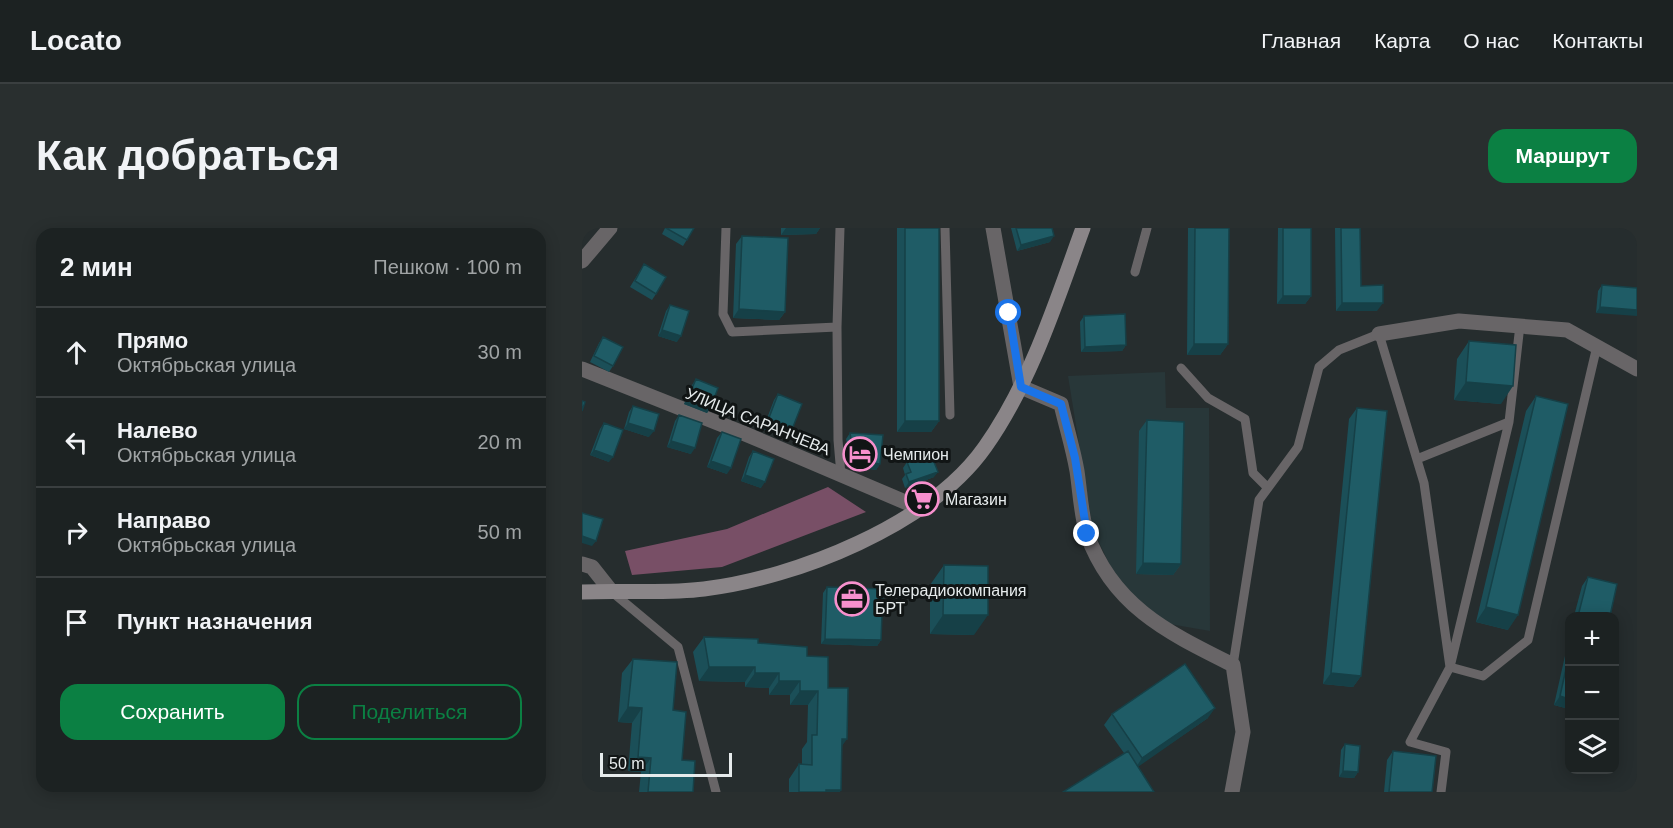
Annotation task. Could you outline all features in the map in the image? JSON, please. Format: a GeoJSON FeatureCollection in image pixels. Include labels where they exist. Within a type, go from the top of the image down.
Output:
{"type":"FeatureCollection","features":[{"type":"Feature","properties":{"kind":"main road"},"geometry":{"type":"LineString","coordinates":[[582,592],[704,589],[790,572],[873,536],[919,508],[950,485],[984,448],[1021,387],[1083,228]]}},
{"type":"Feature","properties":{"kind":"street"},"geometry":{"type":"LineString","coordinates":[[582,261],[610,228]]}},
{"type":"Feature","properties":{"kind":"street"},"geometry":{"type":"LineString","coordinates":[[993,228],[1021,387],[1061,404],[1075,458],[1087,534],[1113,585],[1141,614],[1178,638],[1233,665],[1243,732],[1232,792]]}},
{"type":"Feature","properties":{"kind":"street"},"geometry":{"type":"LineString","coordinates":[[1379,334],[1459,321],[1568,330],[1637,369]]}},
{"type":"Feature","properties":{"kind":"street","name":"УЛИЦА САРАНЧЕВА"},"geometry":{"type":"LineString","coordinates":[[582,369],[919,508]]}},
{"type":"Feature","properties":{"kind":"street"},"geometry":{"type":"LineString","coordinates":[[582,564],[592,567],[610,591]]}},
{"type":"Feature","properties":{"kind":"lane"},"geometry":{"type":"LineString","coordinates":[[726,228],[723,314],[732,332],[837,327]]}},
{"type":"Feature","properties":{"kind":"lane"},"geometry":{"type":"LineString","coordinates":[[840,228],[837,327],[838,440],[842,475]]}},
{"type":"Feature","properties":{"kind":"lane"},"geometry":{"type":"LineString","coordinates":[[945,228],[950,415]]}},
{"type":"Feature","properties":{"kind":"lane"},"geometry":{"type":"LineString","coordinates":[[1135,272],[1147,228]]}},
{"type":"Feature","properties":{"kind":"lane"},"geometry":{"type":"LineString","coordinates":[[1441,792],[1446,752],[1410,742],[1450,667],[1509,422],[1520,326]]}},
{"type":"Feature","properties":{"kind":"lane"},"geometry":{"type":"LineString","coordinates":[[1233,665],[1259,500],[1298,447],[1319,367],[1339,350],[1379,334],[1424,483],[1450,667]]}},
{"type":"Feature","properties":{"kind":"lane"},"geometry":{"type":"LineString","coordinates":[[1450,667],[1483,676],[1528,640],[1597,346]]}},
{"type":"Feature","properties":{"kind":"lane"},"geometry":{"type":"LineString","coordinates":[[1181,368],[1208,398],[1245,419],[1253,473],[1268,489]]}},
{"type":"Feature","properties":{"kind":"lane"},"geometry":{"type":"LineString","coordinates":[[1417,459],[1509,422]]}},
{"type":"Feature","properties":{"kind":"lane"},"geometry":{"type":"LineString","coordinates":[[610,591],[678,647],[716,792]]}},
{"type":"Feature","properties":{"kind":"shaded area"},"geometry":{"type":"Polygon","coordinates":[[[1165,372],[1166,408],[1209,408],[1210,631],[1164,623],[1119,584],[1093,530],[1068,376],[1165,372]]]}},
{"type":"Feature","properties":{"kind":"shaded area"},"geometry":{"type":"Polygon","coordinates":[[[828,487],[866,512],[722,567],[632,575],[625,551],[727,529],[828,487]]]}},
{"type":"Feature","properties":{"kind":"building"},"geometry":{"type":"Polygon","coordinates":[[[666,228],[694,228],[687,240],[666,228]]]}},
{"type":"Feature","properties":{"kind":"building"},"geometry":{"type":"Polygon","coordinates":[[[905,228],[939,228],[939,421],[905,421],[905,228]]]}},
{"type":"Feature","properties":{"kind":"building"},"geometry":{"type":"Polygon","coordinates":[[[1016,228],[1052,228],[1054,236],[1021,245],[1016,228]]]}},
{"type":"Feature","properties":{"kind":"building"},"geometry":{"type":"Polygon","coordinates":[[[1195,228],[1229,228],[1228,344],[1194,344],[1195,228]]]}},
{"type":"Feature","properties":{"kind":"building"},"geometry":{"type":"Polygon","coordinates":[[[1283,228],[1311,228],[1311,296],[1283,296],[1283,228]]]}},
{"type":"Feature","properties":{"kind":"building"},"geometry":{"type":"Polygon","coordinates":[[[1341,228],[1360,228],[1361,286],[1383,285],[1383,303],[1342,303],[1341,228]]]}},
{"type":"Feature","properties":{"kind":"building"},"geometry":{"type":"Polygon","coordinates":[[[742,236],[788,238],[785,312],[739,309],[742,236]]]}},
{"type":"Feature","properties":{"kind":"building"},"geometry":{"type":"Polygon","coordinates":[[[644,264],[666,277],[656,294],[635,281],[644,264]]]}},
{"type":"Feature","properties":{"kind":"building"},"geometry":{"type":"Polygon","coordinates":[[[1602,285],[1637,288],[1637,310],[1600,307],[1602,285]]]}},
{"type":"Feature","properties":{"kind":"building"},"geometry":{"type":"Polygon","coordinates":[[[670,305],[689,311],[681,336],[662,330],[670,305]]]}},
{"type":"Feature","properties":{"kind":"building"},"geometry":{"type":"Polygon","coordinates":[[[1125,314],[1126,345],[1085,347],[1084,316],[1125,314]]]}},
{"type":"Feature","properties":{"kind":"building"},"geometry":{"type":"Polygon","coordinates":[[[603,337],[623,347],[613,366],[594,356],[603,337]]]}},
{"type":"Feature","properties":{"kind":"building"},"geometry":{"type":"Polygon","coordinates":[[[1469,341],[1516,345],[1513,386],[1466,382],[1469,341]]]}},
{"type":"Feature","properties":{"kind":"building"},"geometry":{"type":"Polygon","coordinates":[[[696,379],[718,388],[711,407],[688,398],[696,379]]]}},
{"type":"Feature","properties":{"kind":"building"},"geometry":{"type":"Polygon","coordinates":[[[778,394],[802,404],[791,432],[767,423],[778,394]]]}},
{"type":"Feature","properties":{"kind":"building"},"geometry":{"type":"Polygon","coordinates":[[[1536,396],[1568,404],[1518,615],[1486,607],[1536,396]]]}},
{"type":"Feature","properties":{"kind":"building"},"geometry":{"type":"Polygon","coordinates":[[[633,406],[659,414],[654,431],[628,423],[633,406]]]}},
{"type":"Feature","properties":{"kind":"building"},"geometry":{"type":"Polygon","coordinates":[[[1357,408],[1387,411],[1361,676],[1331,673],[1357,408]]]}},
{"type":"Feature","properties":{"kind":"building"},"geometry":{"type":"Polygon","coordinates":[[[679,415],[702,423],[695,448],[671,441],[679,415]]]}},
{"type":"Feature","properties":{"kind":"building"},"geometry":{"type":"Polygon","coordinates":[[[1147,420],[1184,422],[1181,564],[1143,563],[1147,420]]]}},
{"type":"Feature","properties":{"kind":"building"},"geometry":{"type":"Polygon","coordinates":[[[604,423],[623,430],[613,457],[594,450],[604,423]]]}},
{"type":"Feature","properties":{"kind":"building"},"geometry":{"type":"Polygon","coordinates":[[[722,432],[741,439],[731,468],[711,461],[722,432]]]}},
{"type":"Feature","properties":{"kind":"building"},"geometry":{"type":"Polygon","coordinates":[[[850,433],[883,435],[880,464],[860,461],[853,451],[850,433]]]}},
{"type":"Feature","properties":{"kind":"building"},"geometry":{"type":"Polygon","coordinates":[[[753,451],[774,459],[765,482],[745,475],[753,451]]]}},
{"type":"Feature","properties":{"kind":"building"},"geometry":{"type":"Polygon","coordinates":[[[932,457],[938,472],[909,482],[906,474],[911,472],[907,462],[932,457]]]}},
{"type":"Feature","properties":{"kind":"building"},"geometry":{"type":"Polygon","coordinates":[[[582,513],[603,519],[596,541],[582,536],[582,513]]]}},
{"type":"Feature","properties":{"kind":"building"},"geometry":{"type":"Polygon","coordinates":[[[944,565],[988,566],[988,615],[943,615],[944,565]]]}},
{"type":"Feature","properties":{"kind":"building"},"geometry":{"type":"Polygon","coordinates":[[[1588,577],[1617,584],[1611,612],[1579,612],[1588,577]]]}},
{"type":"Feature","properties":{"kind":"building"},"geometry":{"type":"Polygon","coordinates":[[[827,587],[883,589],[881,640],[825,639],[827,587]]]}},
{"type":"Feature","properties":{"kind":"building"},"geometry":{"type":"Polygon","coordinates":[[[704,637],[758,639],[758,643],[807,647],[807,656],[828,657],[828,688],[848,688],[847,739],[842,739],[841,790],[799,792],[799,764],[812,765],[812,735],[817,735],[818,691],[800,691],[800,681],[779,681],[779,673],[755,673],[755,667],[709,667],[704,637]]]}},
{"type":"Feature","properties":{"kind":"building"},"geometry":{"type":"Polygon","coordinates":[[[633,659],[677,662],[673,710],[686,712],[682,760],[695,761],[693,792],[648,792],[651,758],[638,757],[642,708],[628,707],[633,659]]]}},
{"type":"Feature","properties":{"kind":"building"},"geometry":{"type":"Polygon","coordinates":[[[1185,664],[1215,708],[1142,758],[1112,714],[1185,664]]]}},
{"type":"Feature","properties":{"kind":"building"},"geometry":{"type":"Polygon","coordinates":[[[1565,673],[1565,698],[1560,696],[1565,673]]]}},
{"type":"Feature","properties":{"kind":"building"},"geometry":{"type":"Polygon","coordinates":[[[1345,744],[1360,746],[1358,772],[1343,771],[1345,744]]]}},
{"type":"Feature","properties":{"kind":"building"},"geometry":{"type":"Polygon","coordinates":[[[1128,751],[1154,792],[1063,792],[1128,751]]]}},
{"type":"Feature","properties":{"kind":"building"},"geometry":{"type":"Polygon","coordinates":[[[1393,751],[1436,756],[1432,792],[1389,792],[1393,751]]]}},
{"type":"Feature","properties":{"kind":"place","name":"Чемпион"},"geometry":{"type":"Point","coordinates":[860,454]}},
{"type":"Feature","properties":{"kind":"place","name":"Магазин"},"geometry":{"type":"Point","coordinates":[922,499]}},
{"type":"Feature","properties":{"kind":"place","name":"Телерадиокомпания БРТ"},"geometry":{"type":"Point","coordinates":[852,599]}},
{"type":"Feature","properties":{"kind":"route"},"geometry":{"type":"LineString","coordinates":[[1009,313],[1021,387],[1061,404],[1075,458],[1087,534]]}}]}
